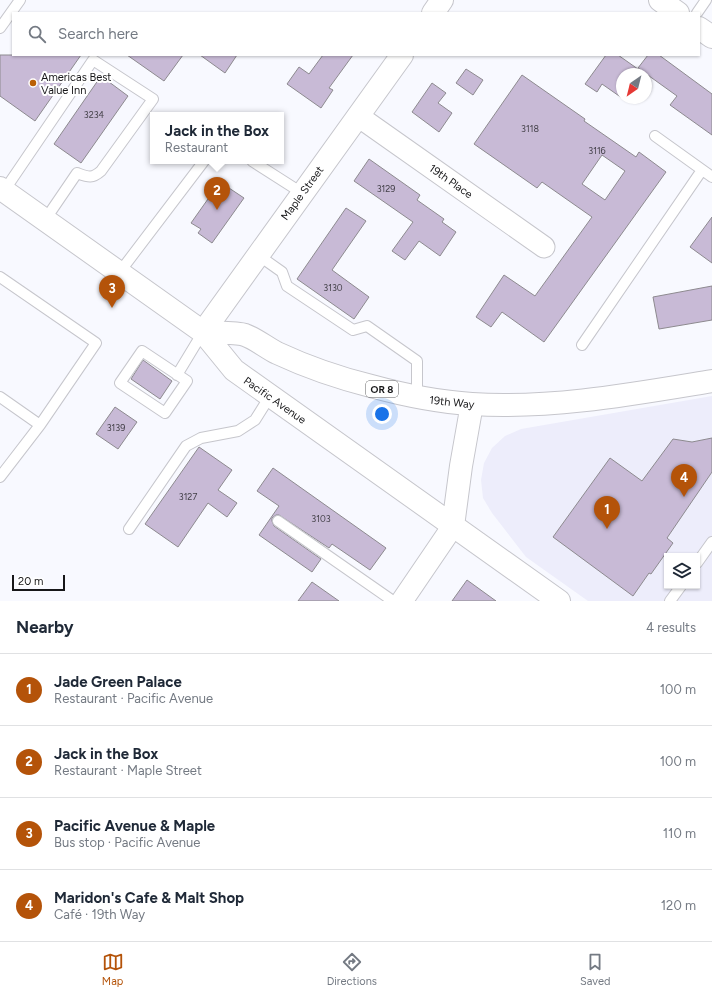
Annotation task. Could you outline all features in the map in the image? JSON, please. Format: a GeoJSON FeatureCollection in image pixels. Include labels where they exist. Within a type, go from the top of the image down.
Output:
{"type":"FeatureCollection","features":[{"type":"Feature","properties":{"kind":"main road"},"geometry":{"type":"LineString","coordinates":[[434,12],[442,0]]}},
{"type":"Feature","properties":{"kind":"main road"},"geometry":{"type":"LineString","coordinates":[[660,0],[677,12]]}},
{"type":"Feature","properties":{"kind":"main road"},"geometry":{"type":"LineString","coordinates":[[700,29],[712,37]]}},
{"type":"Feature","properties":{"kind":"main road","name":"Maple Street"},"geometry":{"type":"LineString","coordinates":[[203,332],[401,56]]}},
{"type":"Feature","properties":{"kind":"main road","name":"Pacific Avenue"},"geometry":{"type":"LineString","coordinates":[[2,189],[203,332],[234,370],[453,526],[552,599]]}},
{"type":"Feature","properties":{"kind":"main road","name":"19th Way"},"geometry":{"type":"LineString","coordinates":[[203,332],[245,335],[276,352],[340,378],[417,397],[472,404],[528,404],[600,398],[712,381]]}},
{"type":"Feature","properties":{"kind":"main road"},"geometry":{"type":"LineString","coordinates":[[453,526],[461,466],[472,404]]}},
{"type":"Feature","properties":{"kind":"street","name":"19th Place"},"geometry":{"type":"LineString","coordinates":[[358,116],[544,247]]}},
{"type":"Feature","properties":{"kind":"street"},"geometry":{"type":"LineString","coordinates":[[402,601],[453,526]]}},
{"type":"Feature","properties":{"kind":"lane"},"geometry":{"type":"LineString","coordinates":[[0,28],[20,0]]}},
{"type":"Feature","properties":{"kind":"lane"},"geometry":{"type":"LineString","coordinates":[[698,12],[706,0]]}},
{"type":"Feature","properties":{"kind":"lane"},"geometry":{"type":"LineString","coordinates":[[2,189],[93,60],[153,99],[102,171],[95,177],[87,177],[77,173],[45,220]]}},
{"type":"Feature","properties":{"kind":"lane"},"geometry":{"type":"LineString","coordinates":[[655,136],[712,177]]}},
{"type":"Feature","properties":{"kind":"lane"},"geometry":{"type":"LineString","coordinates":[[119,273],[202,164]]}},
{"type":"Feature","properties":{"kind":"lane"},"geometry":{"type":"LineString","coordinates":[[257,164],[302,193]]}},
{"type":"Feature","properties":{"kind":"lane"},"geometry":{"type":"LineString","coordinates":[[582,345],[702,170]]}},
{"type":"Feature","properties":{"kind":"lane"},"geometry":{"type":"LineString","coordinates":[[258,255],[282,272],[287,286],[353,330],[367,326],[417,361],[417,397]]}},
{"type":"Feature","properties":{"kind":"lane"},"geometry":{"type":"LineString","coordinates":[[0,277],[96,343],[40,425],[0,477]]}},
{"type":"Feature","properties":{"kind":"lane"},"geometry":{"type":"LineString","coordinates":[[177,375],[203,332]]}},
{"type":"Feature","properties":{"kind":"lane"},"geometry":{"type":"LineString","coordinates":[[142,351],[177,375],[187,382],[165,414],[120,383],[142,351]]}},
{"type":"Feature","properties":{"kind":"lane"},"geometry":{"type":"LineString","coordinates":[[129,529],[186,446],[201,438],[238,431],[255,420],[270,396]]}},
{"type":"Feature","properties":{"kind":"lane"},"geometry":{"type":"LineString","coordinates":[[0,397],[40,425]]}},
{"type":"Feature","properties":{"kind":"lane"},"geometry":{"type":"LineString","coordinates":[[278,521],[393,601]]}},
{"type":"Feature","properties":{"kind":"lane"},"geometry":{"type":"LineString","coordinates":[[700,560],[712,542]]}},
{"type":"Feature","properties":{"kind":"lane"},"geometry":{"type":"LineString","coordinates":[[670,601],[679,589]]}},
{"type":"Feature","properties":{"kind":"shaded area"},"geometry":{"type":"Polygon","coordinates":[[[712,396],[712,601],[588,601],[526,557],[492,513],[483,498],[481,480],[484,463],[492,448],[505,436],[521,429],[712,396]]]}},
{"type":"Feature","properties":{"kind":"building","name":"Americas Best Value Inn"},"geometry":{"type":"Polygon","coordinates":[[[0,55],[80,56],[35,121],[0,96],[0,55]]]}},
{"type":"Feature","properties":{"kind":"building"},"geometry":{"type":"Polygon","coordinates":[[[128,56],[182,56],[164,81],[128,56]]]}},
{"type":"Feature","properties":{"kind":"building"},"geometry":{"type":"Polygon","coordinates":[[[201,56],[236,56],[225,73],[201,56]]]}},
{"type":"Feature","properties":{"kind":"building"},"geometry":{"type":"Polygon","coordinates":[[[322,56],[352,56],[329,88],[333,90],[321,108],[287,84],[299,67],[309,74],[322,56]]]}},
{"type":"Feature","properties":{"kind":"building"},"geometry":{"type":"Polygon","coordinates":[[[605,56],[619,56],[636,68],[616,68],[616,94],[602,84],[597,92],[585,84],[605,56]]]}},
{"type":"Feature","properties":{"kind":"building"},"geometry":{"type":"Polygon","coordinates":[[[647,56],[660,56],[712,94],[712,135],[670,105],[677,96],[652,78],[652,68],[638,68],[647,56]]]}},
{"type":"Feature","properties":{"kind":"building"},"geometry":{"type":"Polygon","coordinates":[[[466,69],[483,80],[473,95],[456,83],[466,69]]]}},
{"type":"Feature","properties":{"kind":"building"},"geometry":{"type":"Polygon","coordinates":[[[522,75],[636,157],[639,152],[666,172],[544,342],[502,312],[491,327],[476,317],[504,275],[535,296],[592,217],[542,182],[537,188],[474,144],[522,75]],[[602,155],[582,184],[605,200],[625,171],[602,155]]]}},
{"type":"Feature","properties":{"kind":"building"},"geometry":{"type":"Polygon","coordinates":[[[101,76],[128,96],[81,163],[54,144],[101,76]]]}},
{"type":"Feature","properties":{"kind":"building"},"geometry":{"type":"Polygon","coordinates":[[[432,83],[446,93],[438,103],[452,113],[439,132],[412,112],[432,83]]]}},
{"type":"Feature","properties":{"kind":"building"},"geometry":{"type":"Polygon","coordinates":[[[369,159],[420,195],[417,200],[444,219],[442,222],[456,232],[440,256],[419,241],[405,260],[392,251],[413,222],[354,181],[369,159]]]}},
{"type":"Feature","properties":{"kind":"building"},"geometry":{"type":"Polygon","coordinates":[[[220,182],[244,198],[212,243],[198,233],[201,229],[191,223],[220,182]]]}},
{"type":"Feature","properties":{"kind":"building"},"geometry":{"type":"Polygon","coordinates":[[[346,208],[366,221],[332,270],[369,297],[354,319],[297,279],[346,208]]]}},
{"type":"Feature","properties":{"kind":"building"},"geometry":{"type":"Polygon","coordinates":[[[712,217],[712,263],[690,247],[712,217]]]}},
{"type":"Feature","properties":{"kind":"building"},"geometry":{"type":"Polygon","coordinates":[[[712,286],[712,320],[659,329],[653,297],[712,286]]]}},
{"type":"Feature","properties":{"kind":"building"},"geometry":{"type":"Polygon","coordinates":[[[143,360],[172,381],[160,399],[131,379],[143,360]]]}},
{"type":"Feature","properties":{"kind":"building"},"geometry":{"type":"Polygon","coordinates":[[[115,407],[137,422],[118,449],[96,434],[115,407]]]}},
{"type":"Feature","properties":{"kind":"building"},"geometry":{"type":"Polygon","coordinates":[[[712,438],[712,472],[667,538],[673,543],[633,596],[553,537],[610,458],[642,481],[673,439],[692,442],[712,438]]]}},
{"type":"Feature","properties":{"kind":"building"},"geometry":{"type":"Polygon","coordinates":[[[199,447],[232,470],[218,490],[237,503],[227,517],[208,503],[178,547],[145,524],[199,447]]]}},
{"type":"Feature","properties":{"kind":"building"},"geometry":{"type":"Polygon","coordinates":[[[273,468],[386,548],[370,570],[332,544],[329,548],[279,515],[272,518],[274,526],[321,559],[312,572],[259,535],[279,506],[257,491],[273,468]]]}},
{"type":"Feature","properties":{"kind":"building"},"geometry":{"type":"Polygon","coordinates":[[[467,580],[496,601],[452,601],[467,580]]]}},
{"type":"Feature","properties":{"kind":"building"},"geometry":{"type":"Polygon","coordinates":[[[312,582],[339,601],[298,601],[312,582]]]}},
{"type":"Feature","properties":{"kind":"place","name":"Americas Best Value Inn"},"geometry":{"type":"Point","coordinates":[33,83]}},
{"type":"Feature","properties":{"kind":"place","name":"Jack in the Box"},"geometry":{"type":"Point","coordinates":[217,210]}},
{"type":"Feature","properties":{"kind":"place","name":"Pacific Avenue & Maple"},"geometry":{"type":"Point","coordinates":[112,308]}},
{"type":"Feature","properties":{"kind":"place","name":"Maridon's Cafe & Malt Shop"},"geometry":{"type":"Point","coordinates":[684,497]}},
{"type":"Feature","properties":{"kind":"place","name":"Jade Green Palace"},"geometry":{"type":"Point","coordinates":[607,529]}}]}
